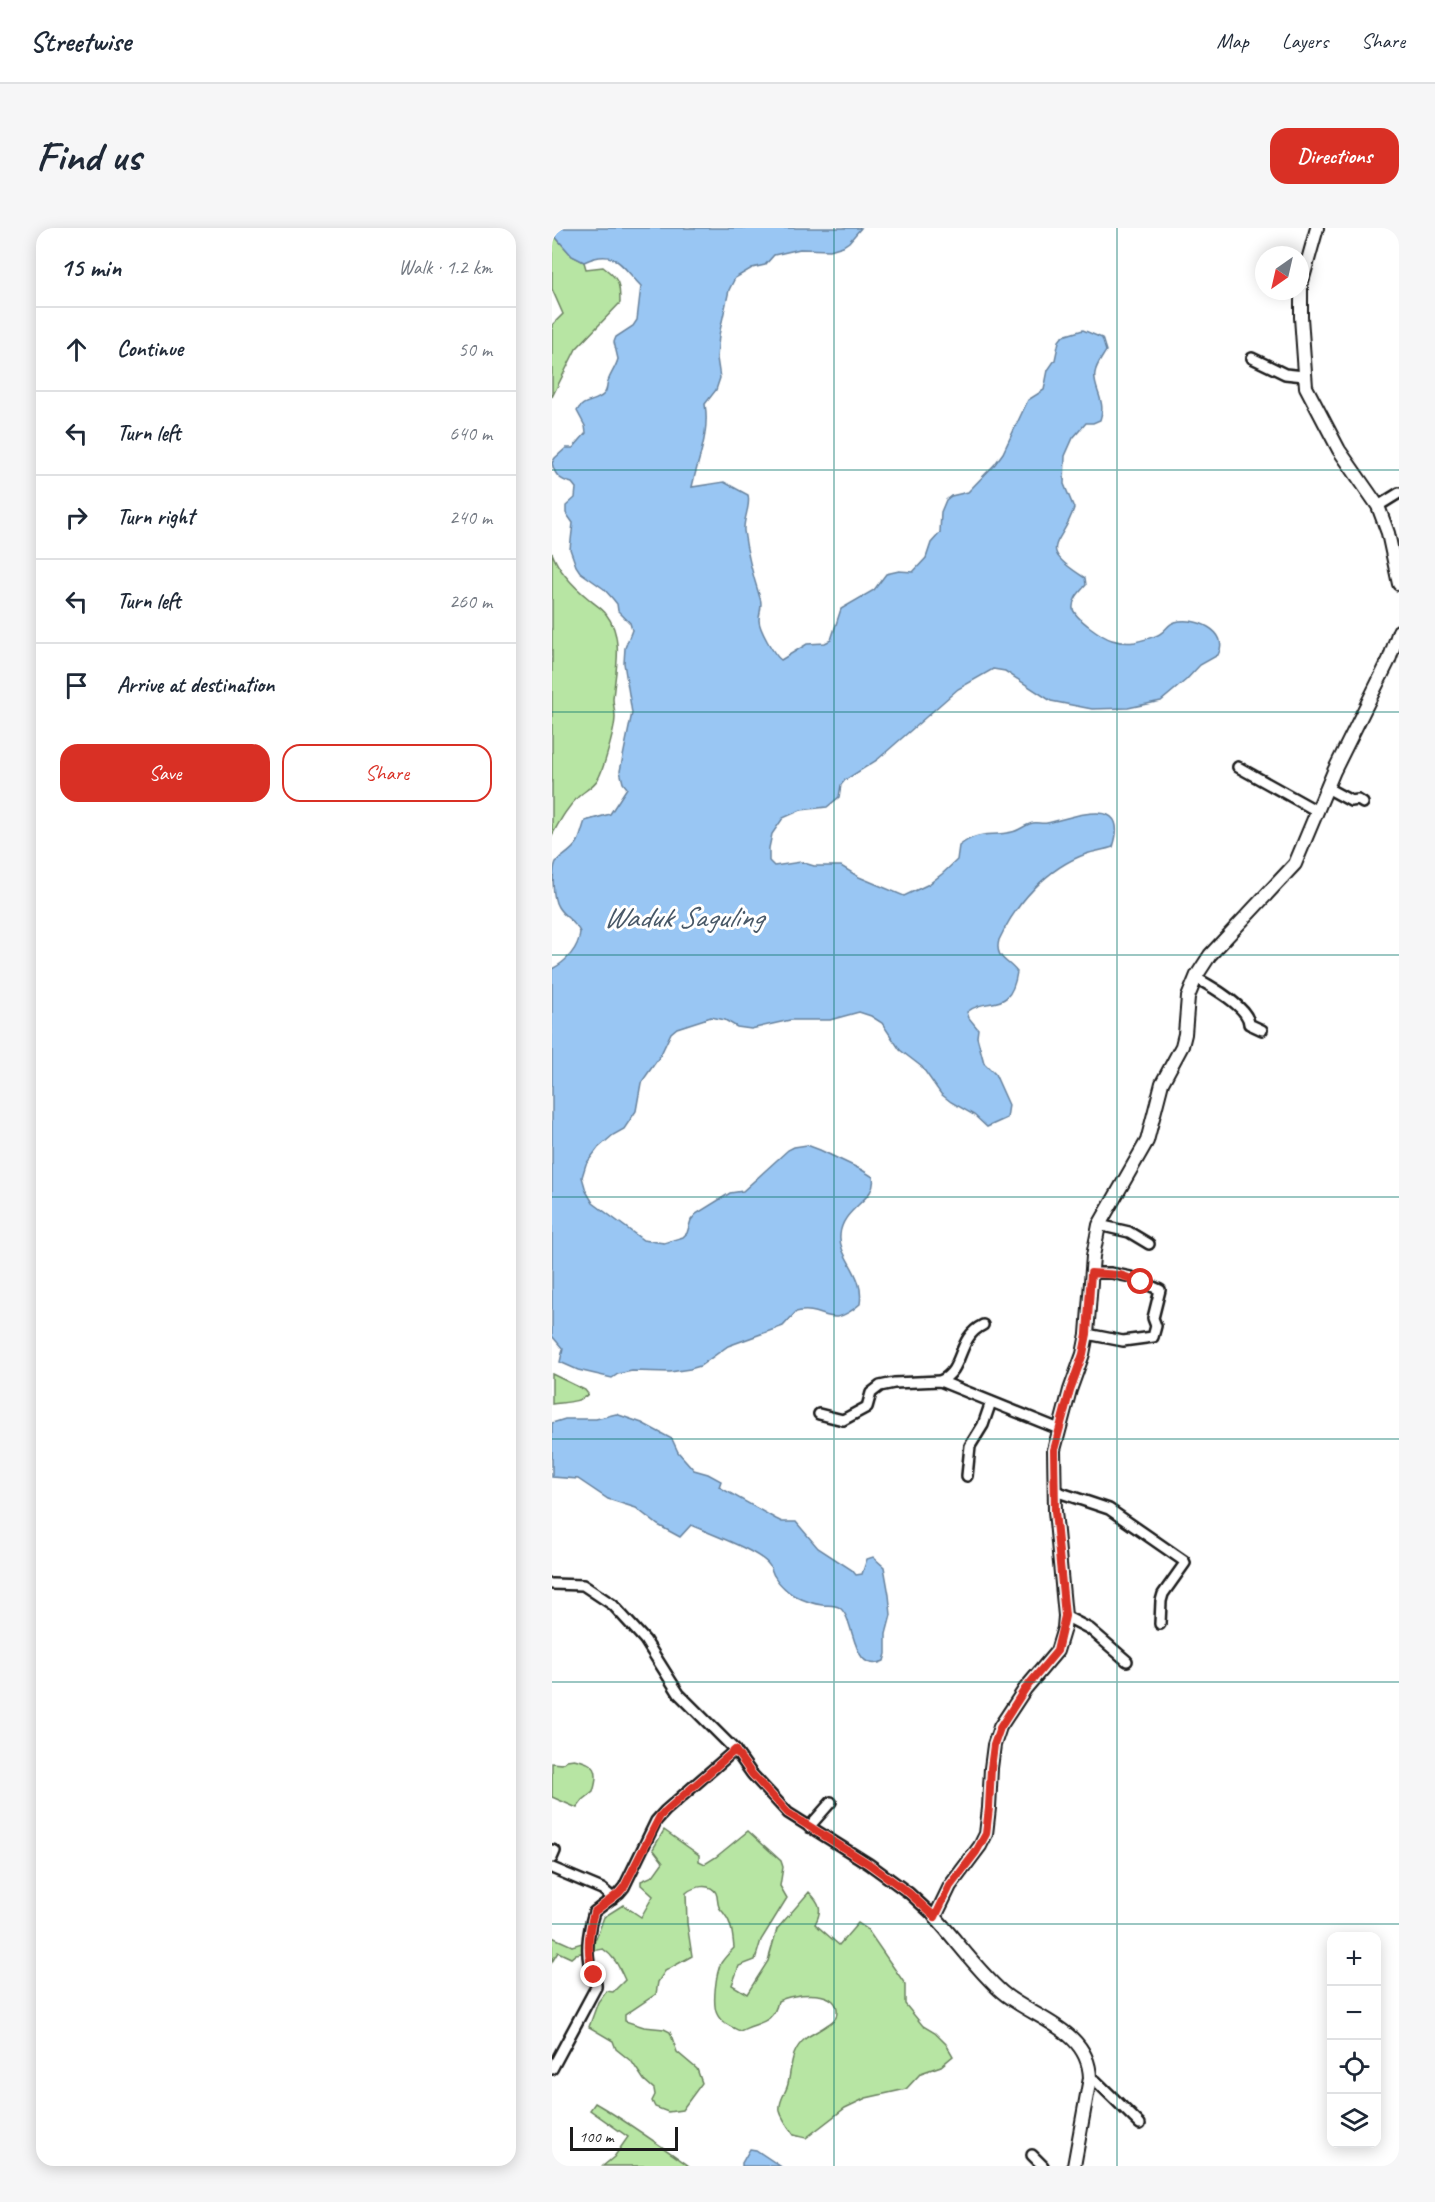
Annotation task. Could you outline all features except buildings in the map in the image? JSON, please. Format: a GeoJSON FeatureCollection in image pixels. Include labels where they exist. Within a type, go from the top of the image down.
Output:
{"type":"FeatureCollection","features":[{"type":"Feature","properties":{"kind":"main road"},"geometry":{"type":"LineString","coordinates":[[1317,228],[1301,285],[1306,387],[1339,450],[1378,506],[1388,533],[1399,584]]}},
{"type":"Feature","properties":{"kind":"main road"},"geometry":{"type":"LineString","coordinates":[[1074,2166],[1090,2078],[1085,2060],[1072,2039],[1057,2025],[1021,2006],[1003,1993],[935,1917],[950,1886],[976,1852],[986,1834],[992,1757],[1000,1728],[1025,1689],[1057,1651],[1065,1616],[1055,1511],[1054,1450],[1087,1334],[1091,1273],[1099,1226],[1147,1141],[1162,1083],[1182,1046],[1188,997],[1196,978],[1210,955],[1295,864],[1327,788],[1389,660],[1399,631]]}},
{"type":"Feature","properties":{"kind":"street"},"geometry":{"type":"LineString","coordinates":[[1252,358],[1285,374],[1304,376]]}},
{"type":"Feature","properties":{"kind":"street"},"geometry":{"type":"LineString","coordinates":[[1378,506],[1399,494]]}},
{"type":"Feature","properties":{"kind":"street"},"geometry":{"type":"LineString","coordinates":[[1238,767],[1317,811]]}},
{"type":"Feature","properties":{"kind":"street"},"geometry":{"type":"LineString","coordinates":[[1327,788],[1351,801],[1358,800],[1363,803]]}},
{"type":"Feature","properties":{"kind":"street"},"geometry":{"type":"LineString","coordinates":[[1196,978],[1227,996],[1248,1018],[1250,1024],[1262,1030]]}},
{"type":"Feature","properties":{"kind":"street"},"geometry":{"type":"LineString","coordinates":[[1099,1226],[1129,1232],[1149,1244]]}},
{"type":"Feature","properties":{"kind":"street"},"geometry":{"type":"LineString","coordinates":[[1087,1334],[1123,1341],[1153,1337],[1156,1326],[1153,1318],[1160,1290],[1131,1277],[1111,1273],[1091,1273]]}},
{"type":"Feature","properties":{"kind":"street"},"geometry":{"type":"LineString","coordinates":[[940,1381],[953,1371],[964,1342],[976,1328],[983,1324]]}},
{"type":"Feature","properties":{"kind":"street"},"geometry":{"type":"LineString","coordinates":[[819,1414],[843,1420],[867,1407],[871,1393],[880,1386],[894,1383],[940,1381],[1059,1429]]}},
{"type":"Feature","properties":{"kind":"street"},"geometry":{"type":"LineString","coordinates":[[967,1476],[970,1446],[983,1425],[991,1402]]}},
{"type":"Feature","properties":{"kind":"street"},"geometry":{"type":"LineString","coordinates":[[1055,1491],[1109,1509],[1184,1561],[1185,1563],[1161,1601],[1160,1624]]}},
{"type":"Feature","properties":{"kind":"street"},"geometry":{"type":"LineString","coordinates":[[552,1584],[583,1586],[613,1605],[645,1640],[679,1694],[735,1750],[752,1774],[788,1813],[887,1876],[935,1917]]}},
{"type":"Feature","properties":{"kind":"street"},"geometry":{"type":"LineString","coordinates":[[1065,1616],[1090,1629],[1127,1661]]}},
{"type":"Feature","properties":{"kind":"street"},"geometry":{"type":"LineString","coordinates":[[552,2069],[596,1987],[589,1962],[588,1942],[592,1917],[597,1909],[624,1887],[660,1816],[735,1750]]}},
{"type":"Feature","properties":{"kind":"street"},"geometry":{"type":"LineString","coordinates":[[810,1827],[831,1802]]}},
{"type":"Feature","properties":{"kind":"street"},"geometry":{"type":"LineString","coordinates":[[552,1850],[555,1851],[552,1858]]}},
{"type":"Feature","properties":{"kind":"street"},"geometry":{"type":"LineString","coordinates":[[552,1868],[602,1889],[613,1898]]}},
{"type":"Feature","properties":{"kind":"street"},"geometry":{"type":"LineString","coordinates":[[1090,2078],[1096,2081],[1140,2124]]}},
{"type":"Feature","properties":{"kind":"street"},"geometry":{"type":"LineString","coordinates":[[1032,2155],[1043,2166]]}},
{"type":"Feature","properties":{"kind":"green space"},"geometry":{"type":"Polygon","coordinates":[[[552,233],[572,256],[584,262],[586,269],[603,267],[615,278],[619,286],[620,303],[576,349],[552,397],[552,325],[563,314],[552,289],[552,233]]]}},
{"type":"Feature","properties":{"kind":"green space"},"geometry":{"type":"Polygon","coordinates":[[[552,553],[567,578],[606,614],[612,623],[617,655],[613,699],[615,723],[603,766],[596,782],[570,806],[552,835],[552,553]]]}},
{"type":"Feature","properties":{"kind":"green space"},"geometry":{"type":"Polygon","coordinates":[[[552,1374],[585,1390],[588,1394],[576,1401],[552,1404],[552,1374]]]}},
{"type":"Feature","properties":{"kind":"green space"},"geometry":{"type":"Polygon","coordinates":[[[574,1759],[592,1765],[596,1773],[593,1792],[577,1808],[552,1797],[552,1763],[562,1764],[574,1759]]]}},
{"type":"Feature","properties":{"kind":"green space"},"geometry":{"type":"Polygon","coordinates":[[[664,1830],[699,1855],[699,1861],[705,1864],[748,1831],[781,1861],[783,1867],[780,1886],[787,1898],[761,1940],[755,1960],[739,1966],[732,1985],[747,1994],[768,1961],[777,1929],[809,1892],[816,1900],[820,1910],[815,1924],[839,1945],[858,1923],[867,1929],[905,1984],[905,2004],[923,2026],[935,2033],[946,2044],[953,2056],[941,2066],[921,2073],[906,2089],[866,2098],[845,2108],[806,2138],[794,2135],[782,2117],[780,2107],[788,2084],[794,2054],[806,2038],[836,2017],[837,2007],[833,2001],[825,1997],[794,1996],[778,2001],[776,2009],[769,2018],[740,2031],[724,2022],[716,2009],[715,1988],[721,1963],[734,1948],[733,1935],[727,1918],[719,1907],[716,1893],[710,1888],[701,1887],[686,1893],[687,1923],[692,1956],[665,1971],[658,1982],[656,1994],[625,2015],[625,2021],[670,2032],[677,2052],[697,2069],[702,2083],[682,2110],[668,2112],[655,2107],[652,2101],[655,2095],[654,2089],[644,2080],[632,2062],[616,2049],[613,2041],[589,2027],[598,2002],[606,1991],[613,1992],[625,1980],[616,1963],[603,1949],[576,1954],[571,1958],[558,1952],[552,1962],[552,1937],[572,1946],[596,1939],[604,1917],[623,1905],[641,1917],[653,1896],[641,1885],[641,1881],[653,1876],[663,1862],[653,1849],[664,1830]]]}},
{"type":"Feature","properties":{"kind":"green space"},"geometry":{"type":"Polygon","coordinates":[[[595,2103],[689,2166],[603,2166],[614,2157],[628,2137],[590,2110],[595,2103]]]}},
{"type":"Feature","properties":{"kind":"water","name":"Waduk Saguling"},"geometry":{"type":"Polygon","coordinates":[[[552,228],[861,228],[843,246],[830,250],[800,249],[774,255],[765,265],[752,268],[735,278],[729,290],[719,335],[717,358],[720,378],[716,390],[705,404],[705,436],[692,487],[724,482],[748,495],[744,531],[750,565],[761,601],[759,620],[767,641],[781,660],[807,644],[825,643],[831,640],[841,609],[874,590],[886,574],[899,571],[913,572],[926,558],[931,543],[940,533],[941,512],[946,500],[951,496],[968,492],[995,464],[1003,453],[1028,400],[1044,390],[1048,370],[1055,360],[1059,341],[1063,336],[1083,330],[1102,338],[1106,351],[1095,373],[1102,406],[1100,420],[1086,423],[1073,438],[1065,456],[1064,484],[1074,508],[1056,546],[1056,552],[1060,559],[1085,578],[1086,585],[1075,599],[1073,609],[1090,627],[1114,641],[1144,640],[1159,634],[1173,623],[1192,621],[1215,632],[1221,646],[1218,655],[1200,665],[1161,701],[1128,708],[1092,709],[1051,701],[1005,671],[993,669],[958,689],[877,760],[845,780],[841,785],[839,797],[827,807],[801,810],[783,818],[772,834],[769,848],[769,861],[774,866],[801,862],[814,866],[841,866],[859,877],[904,896],[929,884],[942,874],[957,860],[959,846],[978,836],[1012,832],[1033,823],[1047,823],[1096,813],[1107,814],[1114,820],[1116,830],[1113,847],[1086,854],[1058,868],[1034,888],[1024,900],[1006,926],[998,946],[1000,955],[1017,972],[1014,986],[1004,1000],[975,1007],[967,1012],[978,1029],[977,1037],[984,1063],[995,1074],[1009,1105],[1007,1118],[987,1127],[974,1115],[951,1102],[941,1094],[922,1067],[900,1050],[882,1023],[859,1012],[830,1020],[790,1020],[751,1029],[737,1027],[725,1020],[711,1017],[677,1028],[671,1033],[660,1056],[641,1083],[636,1111],[624,1129],[598,1148],[586,1164],[582,1177],[593,1203],[643,1240],[664,1243],[683,1237],[696,1214],[730,1193],[743,1191],[788,1150],[807,1145],[873,1177],[870,1192],[847,1217],[840,1235],[843,1251],[859,1283],[860,1304],[841,1316],[834,1317],[814,1312],[796,1312],[783,1326],[728,1346],[700,1366],[690,1369],[670,1372],[632,1371],[612,1378],[578,1370],[560,1362],[563,1349],[552,1336],[552,969],[571,954],[580,932],[556,903],[553,878],[556,862],[577,843],[585,821],[610,814],[627,788],[620,771],[632,713],[624,663],[625,648],[632,630],[630,623],[618,611],[613,599],[604,589],[580,572],[576,566],[570,549],[573,523],[566,513],[566,506],[575,498],[576,488],[572,483],[559,477],[552,463],[566,448],[573,448],[586,433],[577,411],[583,405],[601,397],[605,392],[618,359],[614,342],[616,337],[633,326],[637,320],[641,286],[623,266],[611,258],[595,258],[584,262],[572,256],[552,233],[552,228]]]}},
{"type":"Feature","properties":{"kind":"water"},"geometry":{"type":"Polygon","coordinates":[[[616,1414],[642,1423],[672,1439],[678,1452],[694,1470],[721,1481],[719,1487],[782,1522],[796,1522],[818,1548],[856,1575],[862,1574],[867,1559],[873,1557],[884,1567],[891,1615],[886,1634],[884,1661],[873,1664],[865,1661],[856,1645],[845,1614],[840,1608],[812,1603],[793,1595],[774,1576],[769,1565],[755,1554],[691,1525],[680,1537],[658,1525],[636,1508],[608,1499],[578,1479],[552,1477],[552,1423],[565,1419],[596,1419],[616,1414]]]}},
{"type":"Feature","properties":{"kind":"water"},"geometry":{"type":"Polygon","coordinates":[[[750,2149],[756,2150],[780,2166],[742,2166],[750,2149]]]}},
{"type":"Feature","properties":{"kind":"route"},"geometry":{"type":"LineString","coordinates":[[594,1975],[589,1962],[588,1942],[594,1912],[624,1887],[660,1816],[735,1750],[752,1774],[788,1813],[869,1864],[909,1893],[935,1917],[950,1886],[976,1852],[986,1834],[996,1736],[1025,1689],[1057,1651],[1064,1628],[1065,1616],[1055,1511],[1054,1450],[1070,1390],[1083,1354],[1087,1334],[1091,1273],[1120,1275],[1141,1282]]}}]}
